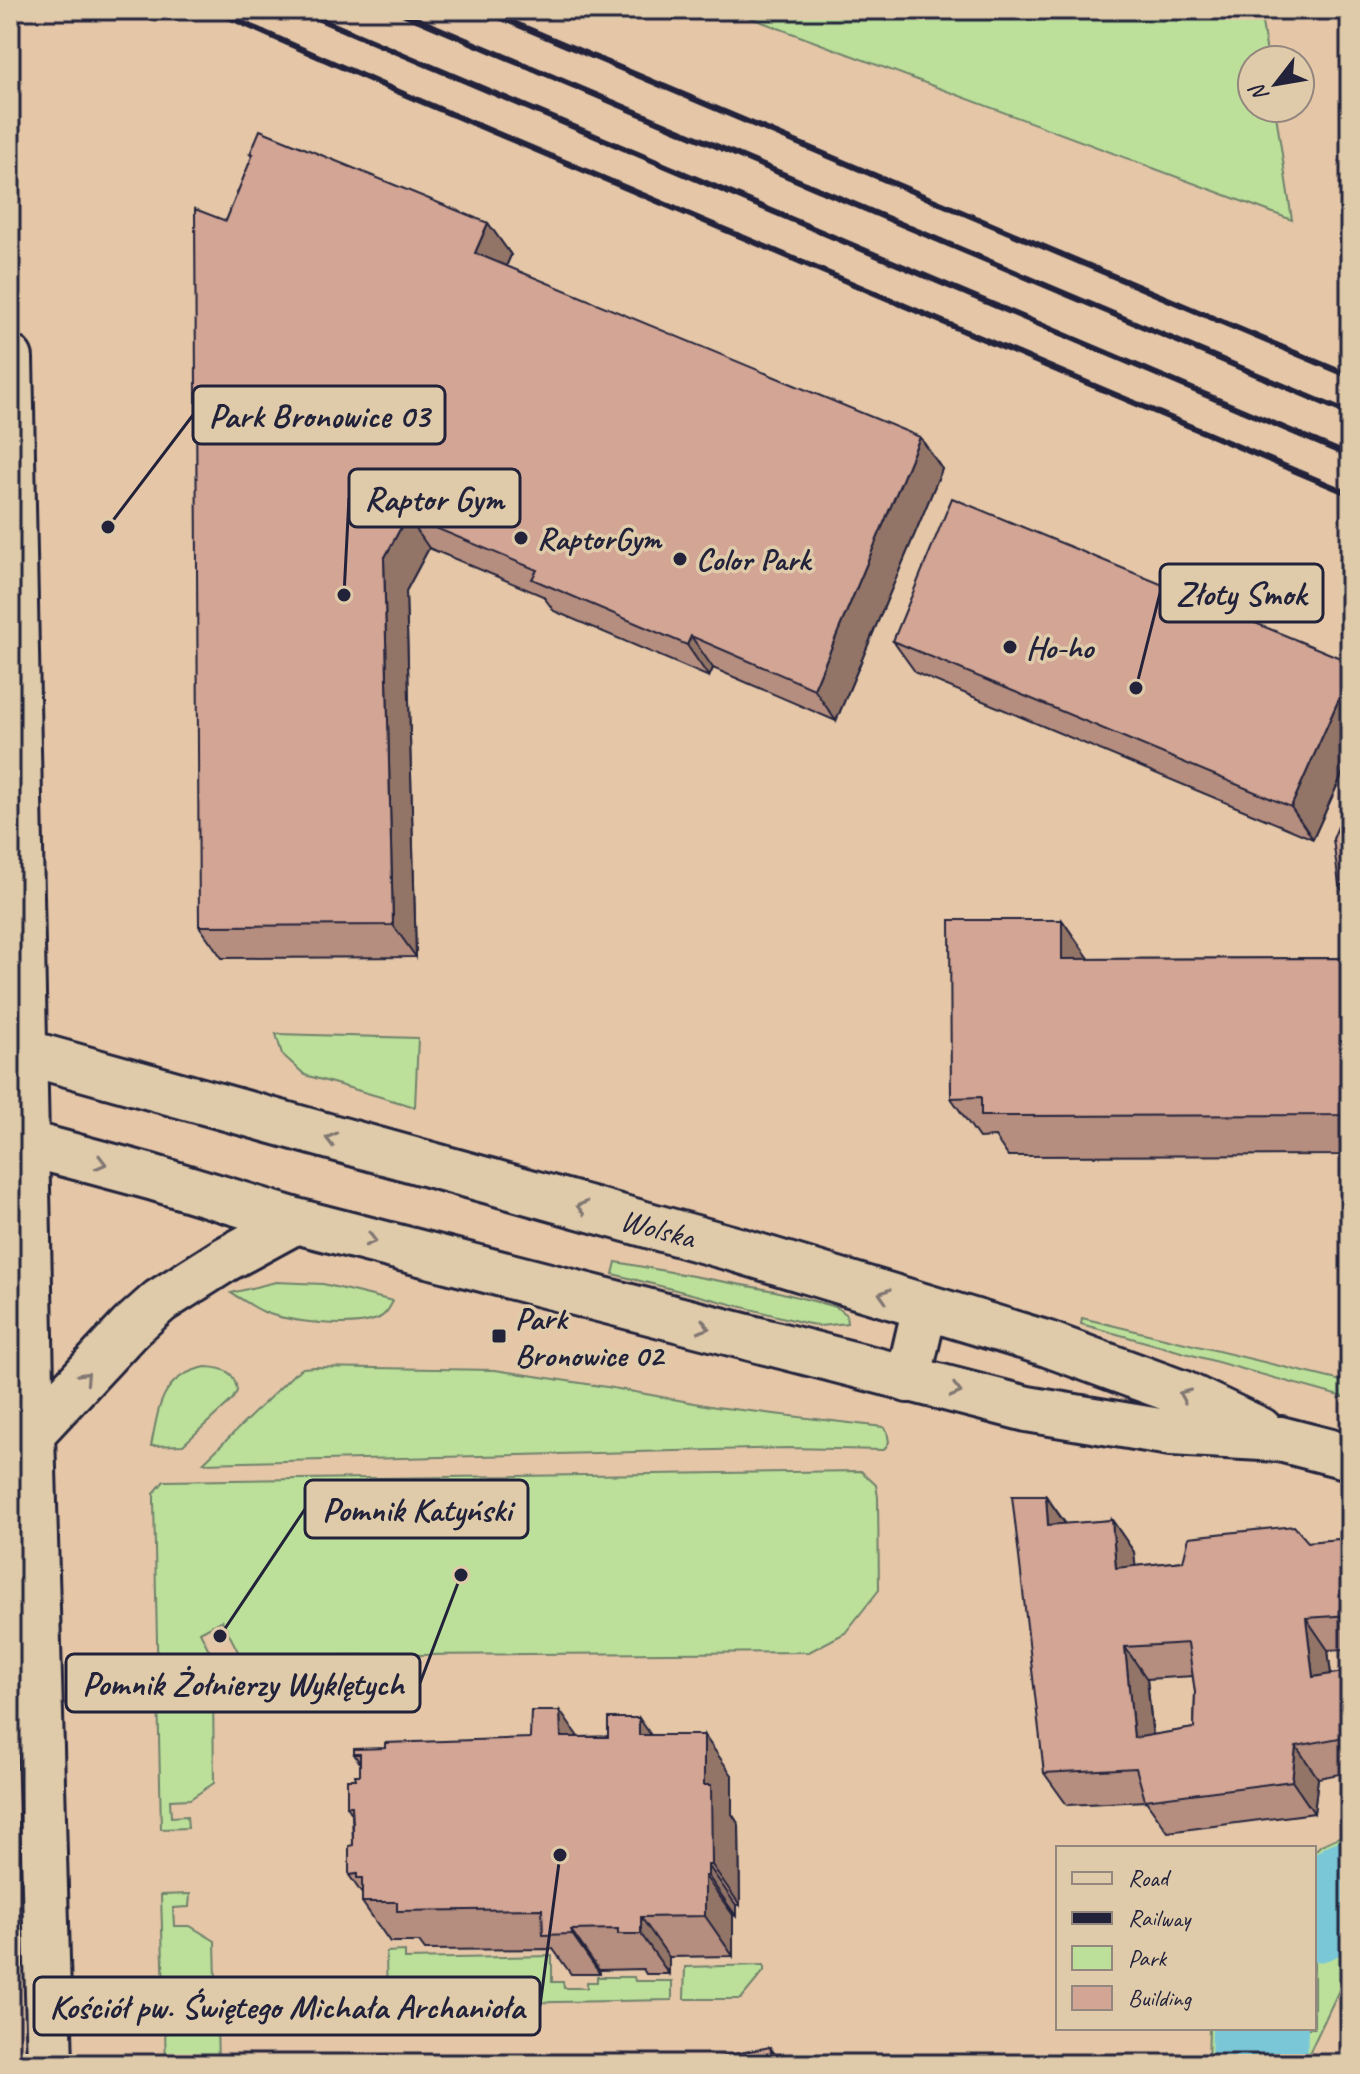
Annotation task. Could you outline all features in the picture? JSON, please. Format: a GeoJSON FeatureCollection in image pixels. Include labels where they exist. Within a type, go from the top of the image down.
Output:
{"type":"FeatureCollection","features":[{"type":"Feature","properties":{"kind":"street"},"geometry":{"type":"LineString","coordinates":[[10,358],[18,1141],[32,1433],[50,2064]]}},
{"type":"Feature","properties":{"kind":"street","name":"Wolska"},"geometry":{"type":"LineString","coordinates":[[17,1050],[738,1250],[1045,1343],[1156,1384],[1280,1439],[1350,1457]]}},
{"type":"Feature","properties":{"kind":"street","name":"Wolska"},"geometry":{"type":"LineString","coordinates":[[18,1141],[296,1221],[1027,1409],[1171,1433],[1280,1439]]}},
{"type":"Feature","properties":{"kind":"street"},"geometry":{"type":"LineString","coordinates":[[32,1433],[131,1327],[160,1301],[226,1259],[296,1221]]}},
{"type":"Feature","properties":{"kind":"street"},"geometry":{"type":"LineString","coordinates":[[908,1380],[925,1307]]}},
{"type":"Feature","properties":{"kind":"street"},"geometry":{"type":"LineString","coordinates":[[10,1392],[32,1433]]}},
{"type":"Feature","properties":{"kind":"green space"},"geometry":{"type":"Polygon","coordinates":[[[730,10],[1171,10],[1183,14],[1210,10],[1260,10],[1265,44],[1236,44],[1236,124],[1277,124],[1292,220],[730,10]]]}},
{"type":"Feature","properties":{"kind":"green space"},"geometry":{"type":"Polygon","coordinates":[[[276,1034],[418,1038],[415,1107],[305,1075],[282,1054],[276,1034]]]}},
{"type":"Feature","properties":{"kind":"green space"},"geometry":{"type":"Polygon","coordinates":[[[616,1262],[775,1291],[836,1307],[846,1314],[847,1323],[820,1326],[805,1323],[613,1274],[616,1262]]]}},
{"type":"Feature","properties":{"kind":"green space"},"geometry":{"type":"Polygon","coordinates":[[[276,1282],[323,1284],[393,1301],[377,1319],[337,1324],[275,1316],[231,1293],[276,1282]]]}},
{"type":"Feature","properties":{"kind":"green space"},"geometry":{"type":"Polygon","coordinates":[[[1082,1318],[1350,1383],[1350,1399],[1081,1324],[1082,1318]]]}},
{"type":"Feature","properties":{"kind":"green space"},"geometry":{"type":"Polygon","coordinates":[[[206,1367],[231,1375],[237,1391],[232,1400],[183,1445],[151,1446],[160,1406],[170,1386],[191,1371],[206,1367]]]}},
{"type":"Feature","properties":{"kind":"green space"},"geometry":{"type":"Polygon","coordinates":[[[303,1368],[495,1370],[716,1407],[883,1427],[889,1442],[884,1450],[788,1448],[203,1463],[294,1374],[303,1368]]]}},
{"type":"Feature","properties":{"kind":"green space"},"geometry":{"type":"Polygon","coordinates":[[[861,1471],[876,1485],[878,1497],[879,1590],[845,1633],[809,1652],[276,1656],[277,1686],[256,1687],[222,1620],[200,1632],[227,1687],[213,1689],[214,1783],[190,1799],[170,1800],[171,1817],[187,1816],[188,1828],[161,1829],[154,1493],[164,1481],[861,1471]]]}},
{"type":"Feature","properties":{"kind":"green space"},"geometry":{"type":"Polygon","coordinates":[[[1350,1832],[1350,1967],[1304,2064],[1208,2064],[1209,2030],[1316,2030],[1316,1850],[1350,1832]]]}},
{"type":"Feature","properties":{"kind":"green space"},"geometry":{"type":"Polygon","coordinates":[[[190,1894],[189,1907],[173,1908],[174,1926],[190,1926],[215,1941],[218,2064],[166,2064],[161,1895],[190,1894]]]}},
{"type":"Feature","properties":{"kind":"green space"},"geometry":{"type":"Polygon","coordinates":[[[405,1951],[405,1959],[552,1956],[552,1982],[563,1982],[564,1988],[587,1988],[587,1982],[597,1982],[597,1977],[672,1981],[672,2000],[387,2005],[386,1952],[405,1951]]]}},
{"type":"Feature","properties":{"kind":"green space"},"geometry":{"type":"Polygon","coordinates":[[[764,1965],[764,1971],[741,1999],[684,1999],[685,1967],[764,1965]]]}},
{"type":"Feature","properties":{"kind":"building","name":"Color Park"},"geometry":{"type":"Polygon","coordinates":[[[260,130],[488,223],[475,253],[920,437],[814,689],[691,636],[687,645],[532,579],[537,570],[407,516],[384,559],[393,925],[199,926],[195,209],[226,221],[260,130]]]}},
{"type":"Feature","properties":{"kind":"building"},"geometry":{"type":"Polygon","coordinates":[[[952,498],[1350,662],[1350,674],[1291,807],[893,641],[952,498]]]}},
{"type":"Feature","properties":{"kind":"building"},"geometry":{"type":"Polygon","coordinates":[[[1350,797],[1350,884],[1339,885],[1333,839],[1350,797]]]}},
{"type":"Feature","properties":{"kind":"building"},"geometry":{"type":"Polygon","coordinates":[[[950,920],[1062,920],[1062,959],[1350,958],[1350,1115],[981,1116],[981,1097],[951,1098],[950,920]]]}},
{"type":"Feature","properties":{"kind":"building"},"geometry":{"type":"Polygon","coordinates":[[[1012,1496],[1046,1496],[1048,1525],[1112,1520],[1116,1568],[1183,1561],[1189,1537],[1294,1526],[1308,1542],[1350,1538],[1350,1615],[1306,1618],[1313,1677],[1350,1671],[1350,1736],[1296,1746],[1292,1781],[1145,1800],[1136,1768],[1044,1773],[1012,1496]],[[1188,1643],[1125,1647],[1134,1738],[1194,1728],[1195,1692],[1188,1643]]]}},
{"type":"Feature","properties":{"kind":"building"},"geometry":{"type":"Polygon","coordinates":[[[531,1711],[560,1711],[561,1737],[608,1737],[608,1718],[639,1718],[639,1735],[704,1735],[704,1785],[711,1785],[712,1865],[708,1865],[708,1876],[705,1876],[705,1916],[641,1917],[641,1934],[618,1934],[618,1929],[571,1930],[572,1934],[543,1935],[542,1909],[397,1911],[397,1902],[362,1902],[362,1878],[357,1878],[357,1874],[349,1875],[353,1824],[352,1806],[347,1806],[347,1779],[356,1779],[355,1775],[360,1775],[360,1754],[354,1754],[354,1749],[385,1748],[385,1743],[530,1738],[531,1711]]]}},
{"type":"Feature","properties":{"kind":"building"},"geometry":{"type":"Polygon","coordinates":[[[770,2047],[774,2064],[706,2064],[705,2060],[770,2047]]]}},
{"type":"Feature","properties":{"kind":"building"},"geometry":{"type":"Polygon","coordinates":[[[1350,2054],[1350,2064],[1339,2064],[1339,2063],[1350,2054]]]}},
{"type":"Feature","properties":{"kind":"building"},"geometry":{"type":"Polygon","coordinates":[[[924,2060],[924,2064],[839,2064],[839,2063],[924,2060]]]}},
{"type":"Feature","properties":{"kind":"waterway"},"geometry":{"type":"LineString","coordinates":[[1316,1913],[1350,1888]]}},
{"type":"Feature","properties":{"kind":"waterway"},"geometry":{"type":"LineString","coordinates":[[1259,2064],[1260,2030]]}},
{"type":"Feature","properties":{"kind":"railway"},"geometry":{"type":"LineString","coordinates":[[213,10],[385,86],[1350,494]]}},
{"type":"Feature","properties":{"kind":"railway"},"geometry":{"type":"LineString","coordinates":[[298,10],[1350,456]]}},
{"type":"Feature","properties":{"kind":"railway"},"geometry":{"type":"LineString","coordinates":[[395,10],[1350,414]]}},
{"type":"Feature","properties":{"kind":"railway"},"geometry":{"type":"LineString","coordinates":[[483,10],[1350,376]]}},
{"type":"Feature","properties":{"kind":"place","name":"Park Bronowice 03"},"geometry":{"type":"Point","coordinates":[108,527]}},
{"type":"Feature","properties":{"kind":"place","name":"RaptorGym"},"geometry":{"type":"Point","coordinates":[521,538]}},
{"type":"Feature","properties":{"kind":"place","name":"Color Park"},"geometry":{"type":"Point","coordinates":[680,559]}},
{"type":"Feature","properties":{"kind":"place","name":"Raptor Gym"},"geometry":{"type":"Point","coordinates":[344,595]}},
{"type":"Feature","properties":{"kind":"place","name":"Ho-ho"},"geometry":{"type":"Point","coordinates":[1010,647]}},
{"type":"Feature","properties":{"kind":"place","name":"Złoty Smok"},"geometry":{"type":"Point","coordinates":[1136,688]}},
{"type":"Feature","properties":{"kind":"place","name":"Park Bronowice 02"},"geometry":{"type":"Point","coordinates":[499,1336]}},
{"type":"Feature","properties":{"kind":"place","name":"Pomnik Żołnierzy Wyklętych"},"geometry":{"type":"Point","coordinates":[461,1575]}},
{"type":"Feature","properties":{"kind":"place","name":"Pomnik Katyński"},"geometry":{"type":"Point","coordinates":[220,1636]}},
{"type":"Feature","properties":{"kind":"place","name":"Kościół pw. Świętego Michała Archanioła"},"geometry":{"type":"Point","coordinates":[560,1855]}}]}
